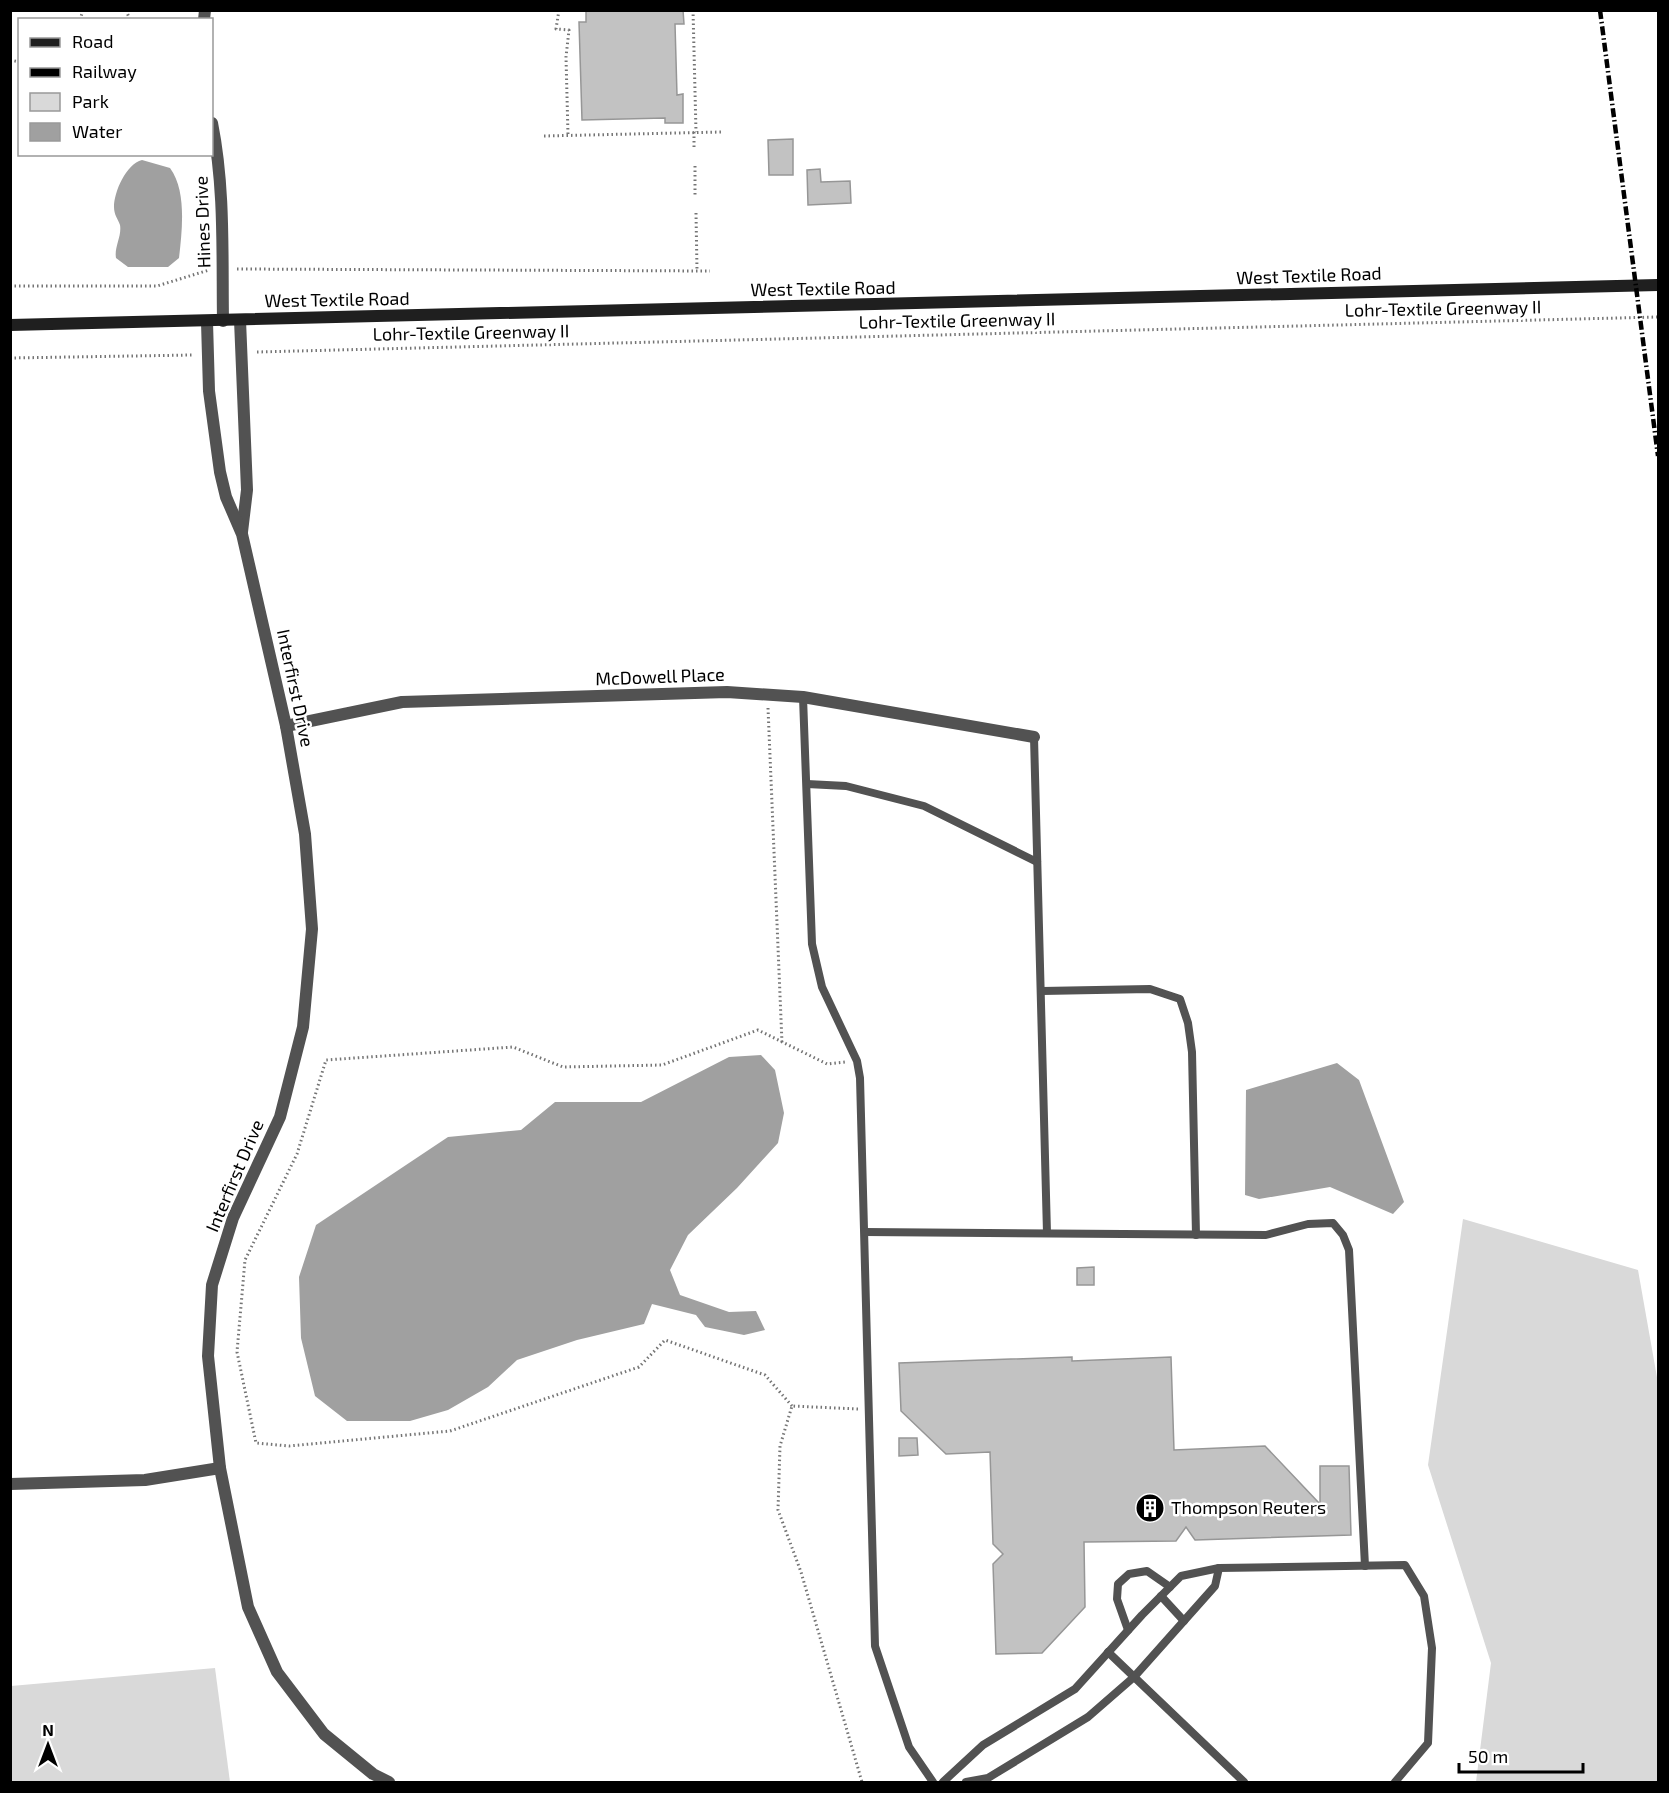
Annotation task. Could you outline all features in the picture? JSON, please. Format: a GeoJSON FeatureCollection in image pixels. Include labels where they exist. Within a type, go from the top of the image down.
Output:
{"type":"FeatureCollection","features":[{"type":"Feature","properties":{"kind":"main road","name":"West Textile Road"},"geometry":{"type":"LineString","coordinates":[[10,325],[1659,285]]}},
{"type":"Feature","properties":{"kind":"street","name":"Hines Drive"},"geometry":{"type":"LineString","coordinates":[[213,128],[218,153],[221,203],[223,321]]}},
{"type":"Feature","properties":{"kind":"street","name":"Interfirst Drive"},"geometry":{"type":"LineString","coordinates":[[240,320],[247,490],[242,534]]}},
{"type":"Feature","properties":{"kind":"street","name":"Interfirst Drive"},"geometry":{"type":"LineString","coordinates":[[207,322],[209,391],[220,472],[226,497],[242,534],[286,726],[306,834],[312,929],[303,1027],[280,1117],[233,1218],[212,1285],[208,1356],[220,1468],[248,1607],[277,1672],[324,1734],[373,1774],[389,1782]]}},
{"type":"Feature","properties":{"kind":"street","name":"McDowell Place"},"geometry":{"type":"LineString","coordinates":[[286,726],[402,702],[727,692],[803,697],[1034,737]]}},
{"type":"Feature","properties":{"kind":"street"},"geometry":{"type":"LineString","coordinates":[[10,1484],[145,1480],[220,1468]]}},
{"type":"Feature","properties":{"kind":"lane"},"geometry":{"type":"LineString","coordinates":[[803,697],[812,944],[822,987],[857,1061],[860,1078],[875,1646],[909,1747],[933,1782]]}},
{"type":"Feature","properties":{"kind":"lane"},"geometry":{"type":"LineString","coordinates":[[1034,737],[1047,1233]]}},
{"type":"Feature","properties":{"kind":"lane"},"geometry":{"type":"LineString","coordinates":[[807,784],[846,786],[924,806],[1037,862]]}},
{"type":"Feature","properties":{"kind":"lane"},"geometry":{"type":"LineString","coordinates":[[1042,991],[1150,989],[1180,999],[1188,1023],[1192,1052],[1196,1234]]}},
{"type":"Feature","properties":{"kind":"lane"},"geometry":{"type":"LineString","coordinates":[[865,1232],[1266,1234],[1308,1224],[1333,1223],[1344,1234],[1349,1250],[1365,1566]]}},
{"type":"Feature","properties":{"kind":"lane"},"geometry":{"type":"LineString","coordinates":[[943,1782],[982,1745],[1075,1689],[1181,1576],[1219,1568],[1406,1565],[1424,1596],[1432,1648],[1428,1743],[1395,1782]]}},
{"type":"Feature","properties":{"kind":"lane"},"geometry":{"type":"LineString","coordinates":[[966,1782],[988,1778],[1088,1717],[1134,1677],[1185,1621],[1215,1586],[1219,1568]]}},
{"type":"Feature","properties":{"kind":"lane"},"geometry":{"type":"LineString","coordinates":[[1128,1630],[1117,1599],[1118,1584],[1129,1574],[1147,1570],[1170,1587]]}},
{"type":"Feature","properties":{"kind":"lane"},"geometry":{"type":"LineString","coordinates":[[1161,1596],[1185,1621]]}},
{"type":"Feature","properties":{"kind":"lane"},"geometry":{"type":"LineString","coordinates":[[1108,1653],[1244,1782]]}},
{"type":"Feature","properties":{"kind":"path"},"geometry":{"type":"LineString","coordinates":[[559,10],[556,29],[568,30],[567,135]]}},
{"type":"Feature","properties":{"kind":"path"},"geometry":{"type":"LineString","coordinates":[[693,10],[694,148]]}},
{"type":"Feature","properties":{"kind":"path"},"geometry":{"type":"LineString","coordinates":[[544,136],[721,132]]}},
{"type":"Feature","properties":{"kind":"path"},"geometry":{"type":"LineString","coordinates":[[695,166],[695,195]]}},
{"type":"Feature","properties":{"kind":"path"},"geometry":{"type":"LineString","coordinates":[[696,213],[697,270]]}},
{"type":"Feature","properties":{"kind":"path"},"geometry":{"type":"LineString","coordinates":[[237,269],[275,271],[697,270],[710,272]]}},
{"type":"Feature","properties":{"kind":"path"},"geometry":{"type":"LineString","coordinates":[[10,286],[157,286],[209,270]]}},
{"type":"Feature","properties":{"kind":"path","name":"Lohr-Textile Greenway II"},"geometry":{"type":"LineString","coordinates":[[257,352],[1659,317]]}},
{"type":"Feature","properties":{"kind":"path"},"geometry":{"type":"LineString","coordinates":[[10,358],[192,354]]}},
{"type":"Feature","properties":{"kind":"path"},"geometry":{"type":"LineString","coordinates":[[767,695],[782,1043]]}},
{"type":"Feature","properties":{"kind":"path"},"geometry":{"type":"LineString","coordinates":[[857,1061],[827,1064],[758,1030],[662,1065],[563,1067],[513,1047],[326,1060],[297,1154],[245,1260],[237,1352],[256,1443],[289,1446],[450,1431],[639,1367],[665,1340],[765,1375],[792,1406],[869,1409]]}},
{"type":"Feature","properties":{"kind":"path"},"geometry":{"type":"LineString","coordinates":[[792,1406],[780,1446],[777,1510],[801,1572],[862,1782]]}},
{"type":"Feature","properties":{"kind":"green space"},"geometry":{"type":"Polygon","coordinates":[[[1463,1219],[1638,1270],[1658,1383],[1658,1782],[1476,1782],[1491,1663],[1428,1465],[1463,1219]]]}},
{"type":"Feature","properties":{"kind":"green space"},"geometry":{"type":"Polygon","coordinates":[[[215,1668],[230,1782],[11,1782],[11,1686],[215,1668]]]}},
{"type":"Feature","properties":{"kind":"water"},"geometry":{"type":"Polygon","coordinates":[[[142,160],[170,168],[179,188],[182,212],[179,258],[168,267],[128,267],[116,258],[120,225],[114,210],[116,194],[126,173],[142,160]]]}},
{"type":"Feature","properties":{"kind":"water"},"geometry":{"type":"Polygon","coordinates":[[[761,1055],[775,1070],[784,1113],[778,1143],[737,1188],[688,1235],[670,1270],[680,1295],[729,1312],[756,1311],[765,1330],[744,1335],[705,1327],[696,1315],[652,1304],[644,1324],[577,1340],[517,1360],[488,1387],[448,1410],[410,1421],[347,1421],[315,1396],[301,1338],[299,1277],[316,1225],[448,1137],[521,1130],[555,1102],[641,1102],[729,1057],[761,1055]]]}},
{"type":"Feature","properties":{"kind":"water"},"geometry":{"type":"Polygon","coordinates":[[[1337,1063],[1359,1080],[1404,1202],[1393,1214],[1330,1187],[1259,1199],[1245,1195],[1246,1090],[1337,1063]]]}},
{"type":"Feature","properties":{"kind":"building"},"geometry":{"type":"Polygon","coordinates":[[[586,10],[683,10],[684,24],[675,24],[677,95],[683,94],[683,123],[665,123],[665,118],[582,120],[579,22],[586,22],[586,10]]]}},
{"type":"Feature","properties":{"kind":"building"},"geometry":{"type":"Polygon","coordinates":[[[793,139],[793,175],[769,175],[768,140],[793,139]]]}},
{"type":"Feature","properties":{"kind":"building"},"geometry":{"type":"Polygon","coordinates":[[[820,169],[821,182],[850,181],[851,203],[808,205],[807,170],[820,169]]]}},
{"type":"Feature","properties":{"kind":"building"},"geometry":{"type":"Polygon","coordinates":[[[1094,1267],[1094,1285],[1077,1285],[1077,1268],[1094,1267]]]}},
{"type":"Feature","properties":{"kind":"building","name":"Thompson Reuters"},"geometry":{"type":"Polygon","coordinates":[[[1072,1357],[1072,1361],[1171,1357],[1174,1450],[1265,1446],[1320,1504],[1320,1466],[1349,1466],[1351,1535],[1195,1540],[1186,1527],[1176,1541],[1084,1542],[1085,1607],[1042,1653],[996,1654],[993,1564],[1003,1554],[993,1544],[990,1452],[946,1454],[901,1411],[899,1363],[1072,1357]]]}},
{"type":"Feature","properties":{"kind":"building"},"geometry":{"type":"Polygon","coordinates":[[[899,1438],[917,1438],[918,1455],[899,1456],[899,1438]]]}},
{"type":"Feature","properties":{"kind":"railway"},"geometry":{"type":"LineString","coordinates":[[1600,10],[1658,456]]}},
{"type":"Feature","properties":{"kind":"place","name":"Thompson Reuters"},"geometry":{"type":"Point","coordinates":[1150,1508]}}]}
